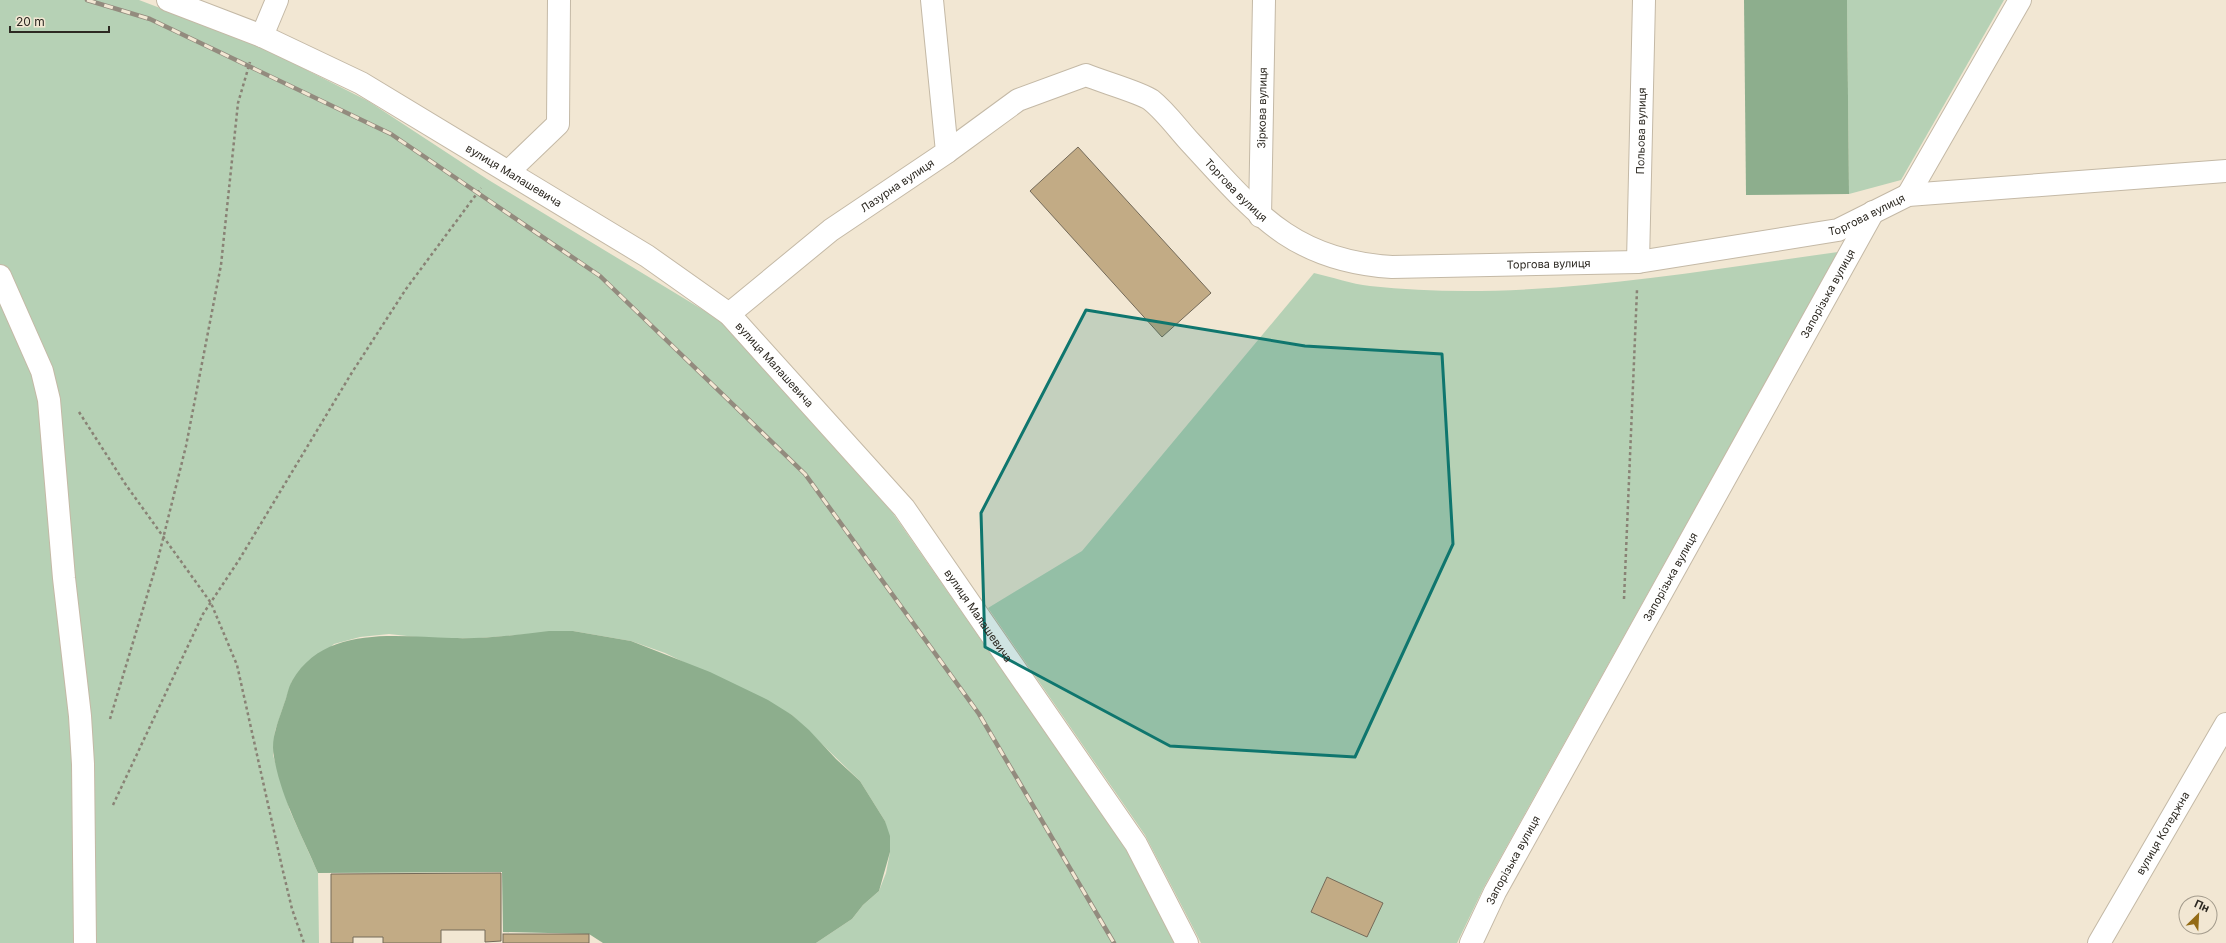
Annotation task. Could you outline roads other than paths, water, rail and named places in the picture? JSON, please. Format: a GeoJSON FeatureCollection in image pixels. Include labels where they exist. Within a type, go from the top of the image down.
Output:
{"type":"FeatureCollection","features":[{"type":"Feature","properties":{"kind":"street","name":"вулиця Малашевича"},"geometry":{"type":"LineString","coordinates":[[168,0],[262,36],[361,83],[647,256],[729,314],[904,508],[1136,844],[1188,943]]}},
{"type":"Feature","properties":{"kind":"street"},"geometry":{"type":"LineString","coordinates":[[262,36],[277,0]]}},
{"type":"Feature","properties":{"kind":"street"},"geometry":{"type":"LineString","coordinates":[[508,172],[558,124],[559,0]]}},
{"type":"Feature","properties":{"kind":"street"},"geometry":{"type":"LineString","coordinates":[[932,0],[947,152]]}},
{"type":"Feature","properties":{"kind":"street","name":"Зіркова вулиця"},"geometry":{"type":"LineString","coordinates":[[1260,216],[1264,0]]}},
{"type":"Feature","properties":{"kind":"street","name":"Польова вулиця"},"geometry":{"type":"LineString","coordinates":[[1638,262],[1644,0]]}},
{"type":"Feature","properties":{"kind":"street"},"geometry":{"type":"LineString","coordinates":[[1908,195],[2020,0]]}},
{"type":"Feature","properties":{"kind":"street","name":"Торгова вулиця"},"geometry":{"type":"LineString","coordinates":[[947,152],[1018,100],[1086,75],[1150,99],[1260,216],[1295,241],[1314,251],[1334,258],[1374,266],[1411,267],[1638,262],[1838,230],[1908,195],[2226,170]]}},
{"type":"Feature","properties":{"kind":"street","name":"Лазурна вулиця"},"geometry":{"type":"LineString","coordinates":[[729,314],[831,230],[947,152]]}},
{"type":"Feature","properties":{"kind":"street","name":"Запорізька вулиця"},"geometry":{"type":"LineString","coordinates":[[1471,943],[1495,892],[1873,212]]}},
{"type":"Feature","properties":{"kind":"street"},"geometry":{"type":"LineString","coordinates":[[0,276],[40,365],[49,400],[64,578],[80,716],[83,764],[85,943]]}},
{"type":"Feature","properties":{"kind":"street","name":"вулиця Котеджна"},"geometry":{"type":"LineString","coordinates":[[2100,943],[2226,724]]}},
{"type":"Feature","properties":{"kind":"railway"},"geometry":{"type":"LineString","coordinates":[[87,0],[150,19],[391,134],[600,276],[805,474],[979,714],[1114,943]]}}]}
